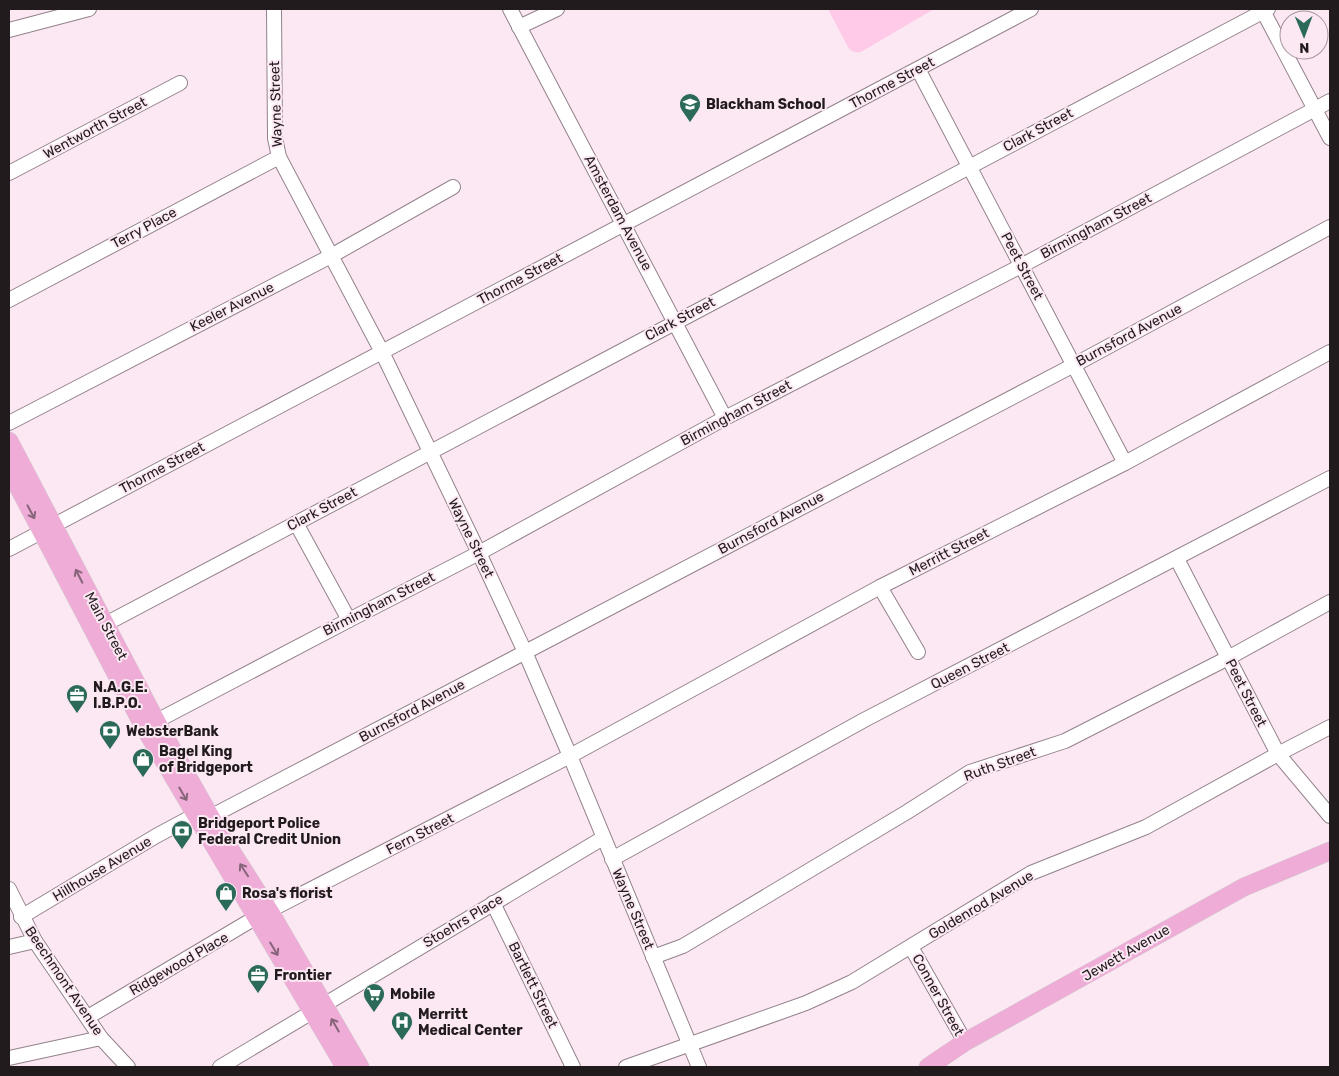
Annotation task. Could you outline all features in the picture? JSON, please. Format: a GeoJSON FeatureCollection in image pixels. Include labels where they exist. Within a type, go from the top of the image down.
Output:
{"type":"FeatureCollection","features":[{"type":"Feature","properties":{"kind":"main road","name":"Main Street"},"geometry":{"type":"LineString","coordinates":[[9,441],[47,528],[150,724],[317,1008],[345,1067]]}},
{"type":"Feature","properties":{"kind":"main road","name":"Main Street"},"geometry":{"type":"LineString","coordinates":[[9,469],[47,528]]}},
{"type":"Feature","properties":{"kind":"main road","name":"Jewett Avenue"},"geometry":{"type":"LineString","coordinates":[[928,1067],[964,1042],[1244,887],[1330,851]]}},
{"type":"Feature","properties":{"kind":"main road","name":"Main Street"},"geometry":{"type":"LineString","coordinates":[[317,1008],[360,1067]]}},
{"type":"Feature","properties":{"kind":"street"},"geometry":{"type":"LineString","coordinates":[[9,30],[89,9]]}},
{"type":"Feature","properties":{"kind":"street","name":"Wayne Street"},"geometry":{"type":"LineString","coordinates":[[274,9],[275,138],[279,157],[382,352],[525,652],[699,1067]]}},
{"type":"Feature","properties":{"kind":"street","name":"Amsterdam Avenue"},"geometry":{"type":"LineString","coordinates":[[510,9],[725,418]]}},
{"type":"Feature","properties":{"kind":"street"},"geometry":{"type":"LineString","coordinates":[[519,27],[558,9]]}},
{"type":"Feature","properties":{"kind":"street","name":"Thorme Street"},"geometry":{"type":"LineString","coordinates":[[9,548],[1031,9]]}},
{"type":"Feature","properties":{"kind":"street"},"geometry":{"type":"LineString","coordinates":[[1264,10],[1330,138]]}},
{"type":"Feature","properties":{"kind":"street","name":"Clark Street"},"geometry":{"type":"LineString","coordinates":[[99,628],[1264,10]]}},
{"type":"Feature","properties":{"kind":"street","name":"Peet Street"},"geometry":{"type":"LineString","coordinates":[[918,69],[1125,462]]}},
{"type":"Feature","properties":{"kind":"street","name":"Wentworth Street"},"geometry":{"type":"LineString","coordinates":[[9,173],[180,83]]}},
{"type":"Feature","properties":{"kind":"street","name":"Birmingham Street"},"geometry":{"type":"LineString","coordinates":[[150,724],[479,553],[725,418],[1021,266],[1330,101]]}},
{"type":"Feature","properties":{"kind":"street","name":"Terry Place"},"geometry":{"type":"LineString","coordinates":[[9,300],[279,157]]}},
{"type":"Feature","properties":{"kind":"street","name":"Keeler Avenue"},"geometry":{"type":"LineString","coordinates":[[9,423],[331,256],[453,187]]}},
{"type":"Feature","properties":{"kind":"street","name":"Burnsford Avenue"},"geometry":{"type":"LineString","coordinates":[[203,816],[525,652],[1074,365],[1330,227]]}},
{"type":"Feature","properties":{"kind":"street","name":"Merritt Street"},"geometry":{"type":"LineString","coordinates":[[570,756],[880,587],[1125,462],[1330,352]]}},
{"type":"Feature","properties":{"kind":"street","name":"Queen Street"},"geometry":{"type":"LineString","coordinates":[[612,859],[866,719],[1330,478]]}},
{"type":"Feature","properties":{"kind":"street"},"geometry":{"type":"LineString","coordinates":[[296,523],[349,620]]}},
{"type":"Feature","properties":{"kind":"street","name":"Peet Street"},"geometry":{"type":"LineString","coordinates":[[1177,559],[1278,754],[1330,816]]}},
{"type":"Feature","properties":{"kind":"street"},"geometry":{"type":"LineString","coordinates":[[880,587],[918,652]]}},
{"type":"Feature","properties":{"kind":"street","name":"Ruth Street"},"geometry":{"type":"LineString","coordinates":[[653,958],[683,946],[970,772],[1065,742],[1228,658],[1330,602]]}},
{"type":"Feature","properties":{"kind":"street","name":"Goldenrod Avenue"},"geometry":{"type":"LineString","coordinates":[[626,1067],[806,1003],[852,982],[1031,873],[1146,827],[1330,727]]}},
{"type":"Feature","properties":{"kind":"street","name":"Fern Street"},"geometry":{"type":"LineString","coordinates":[[263,915],[570,756]]}},
{"type":"Feature","properties":{"kind":"street","name":"Hillhouse Avenue"},"geometry":{"type":"LineString","coordinates":[[21,916],[156,836],[203,816]]}},
{"type":"Feature","properties":{"kind":"street","name":"Stoehrs Place"},"geometry":{"type":"LineString","coordinates":[[220,1067],[603,838]]}},
{"type":"Feature","properties":{"kind":"street","name":"Beechmont Avenue"},"geometry":{"type":"LineString","coordinates":[[9,890],[35,941],[101,1038],[128,1067]]}},
{"type":"Feature","properties":{"kind":"street","name":"Bartlett Street"},"geometry":{"type":"LineString","coordinates":[[493,903],[573,1067]]}},
{"type":"Feature","properties":{"kind":"street","name":"Ridgewood Place"},"geometry":{"type":"LineString","coordinates":[[88,1017],[263,915]]}},
{"type":"Feature","properties":{"kind":"street"},"geometry":{"type":"LineString","coordinates":[[9,947],[35,941]]}},
{"type":"Feature","properties":{"kind":"street","name":"Conner Street"},"geometry":{"type":"LineString","coordinates":[[911,947],[964,1042]]}},
{"type":"Feature","properties":{"kind":"street"},"geometry":{"type":"LineString","coordinates":[[9,1058],[101,1038]]}},
{"type":"Feature","properties":{"kind":"shaded area"},"geometry":{"type":"Polygon","coordinates":[[[828,9],[934,9],[861,52],[857,52],[852,51],[848,47],[828,9]]]}},
{"type":"Feature","properties":{"kind":"place","name":"Blackham School"},"geometry":{"type":"Point","coordinates":[690,123]}},
{"type":"Feature","properties":{"kind":"place","name":"N.A.G.E. I.B.P.O."},"geometry":{"type":"Point","coordinates":[77,714]}},
{"type":"Feature","properties":{"kind":"place","name":"WebsterBank"},"geometry":{"type":"Point","coordinates":[110,750]}},
{"type":"Feature","properties":{"kind":"place","name":"Bagel King of Bridgeport"},"geometry":{"type":"Point","coordinates":[143,778]}},
{"type":"Feature","properties":{"kind":"place","name":"Bridgeport Police Federal Credit Union"},"geometry":{"type":"Point","coordinates":[182,850]}},
{"type":"Feature","properties":{"kind":"place","name":"Rosa's florist"},"geometry":{"type":"Point","coordinates":[226,912]}},
{"type":"Feature","properties":{"kind":"place","name":"Frontier"},"geometry":{"type":"Point","coordinates":[258,994]}},
{"type":"Feature","properties":{"kind":"place","name":"Mobile"},"geometry":{"type":"Point","coordinates":[374,1013]}},
{"type":"Feature","properties":{"kind":"place","name":"Merritt Medical Center"},"geometry":{"type":"Point","coordinates":[402,1041]}}]}
